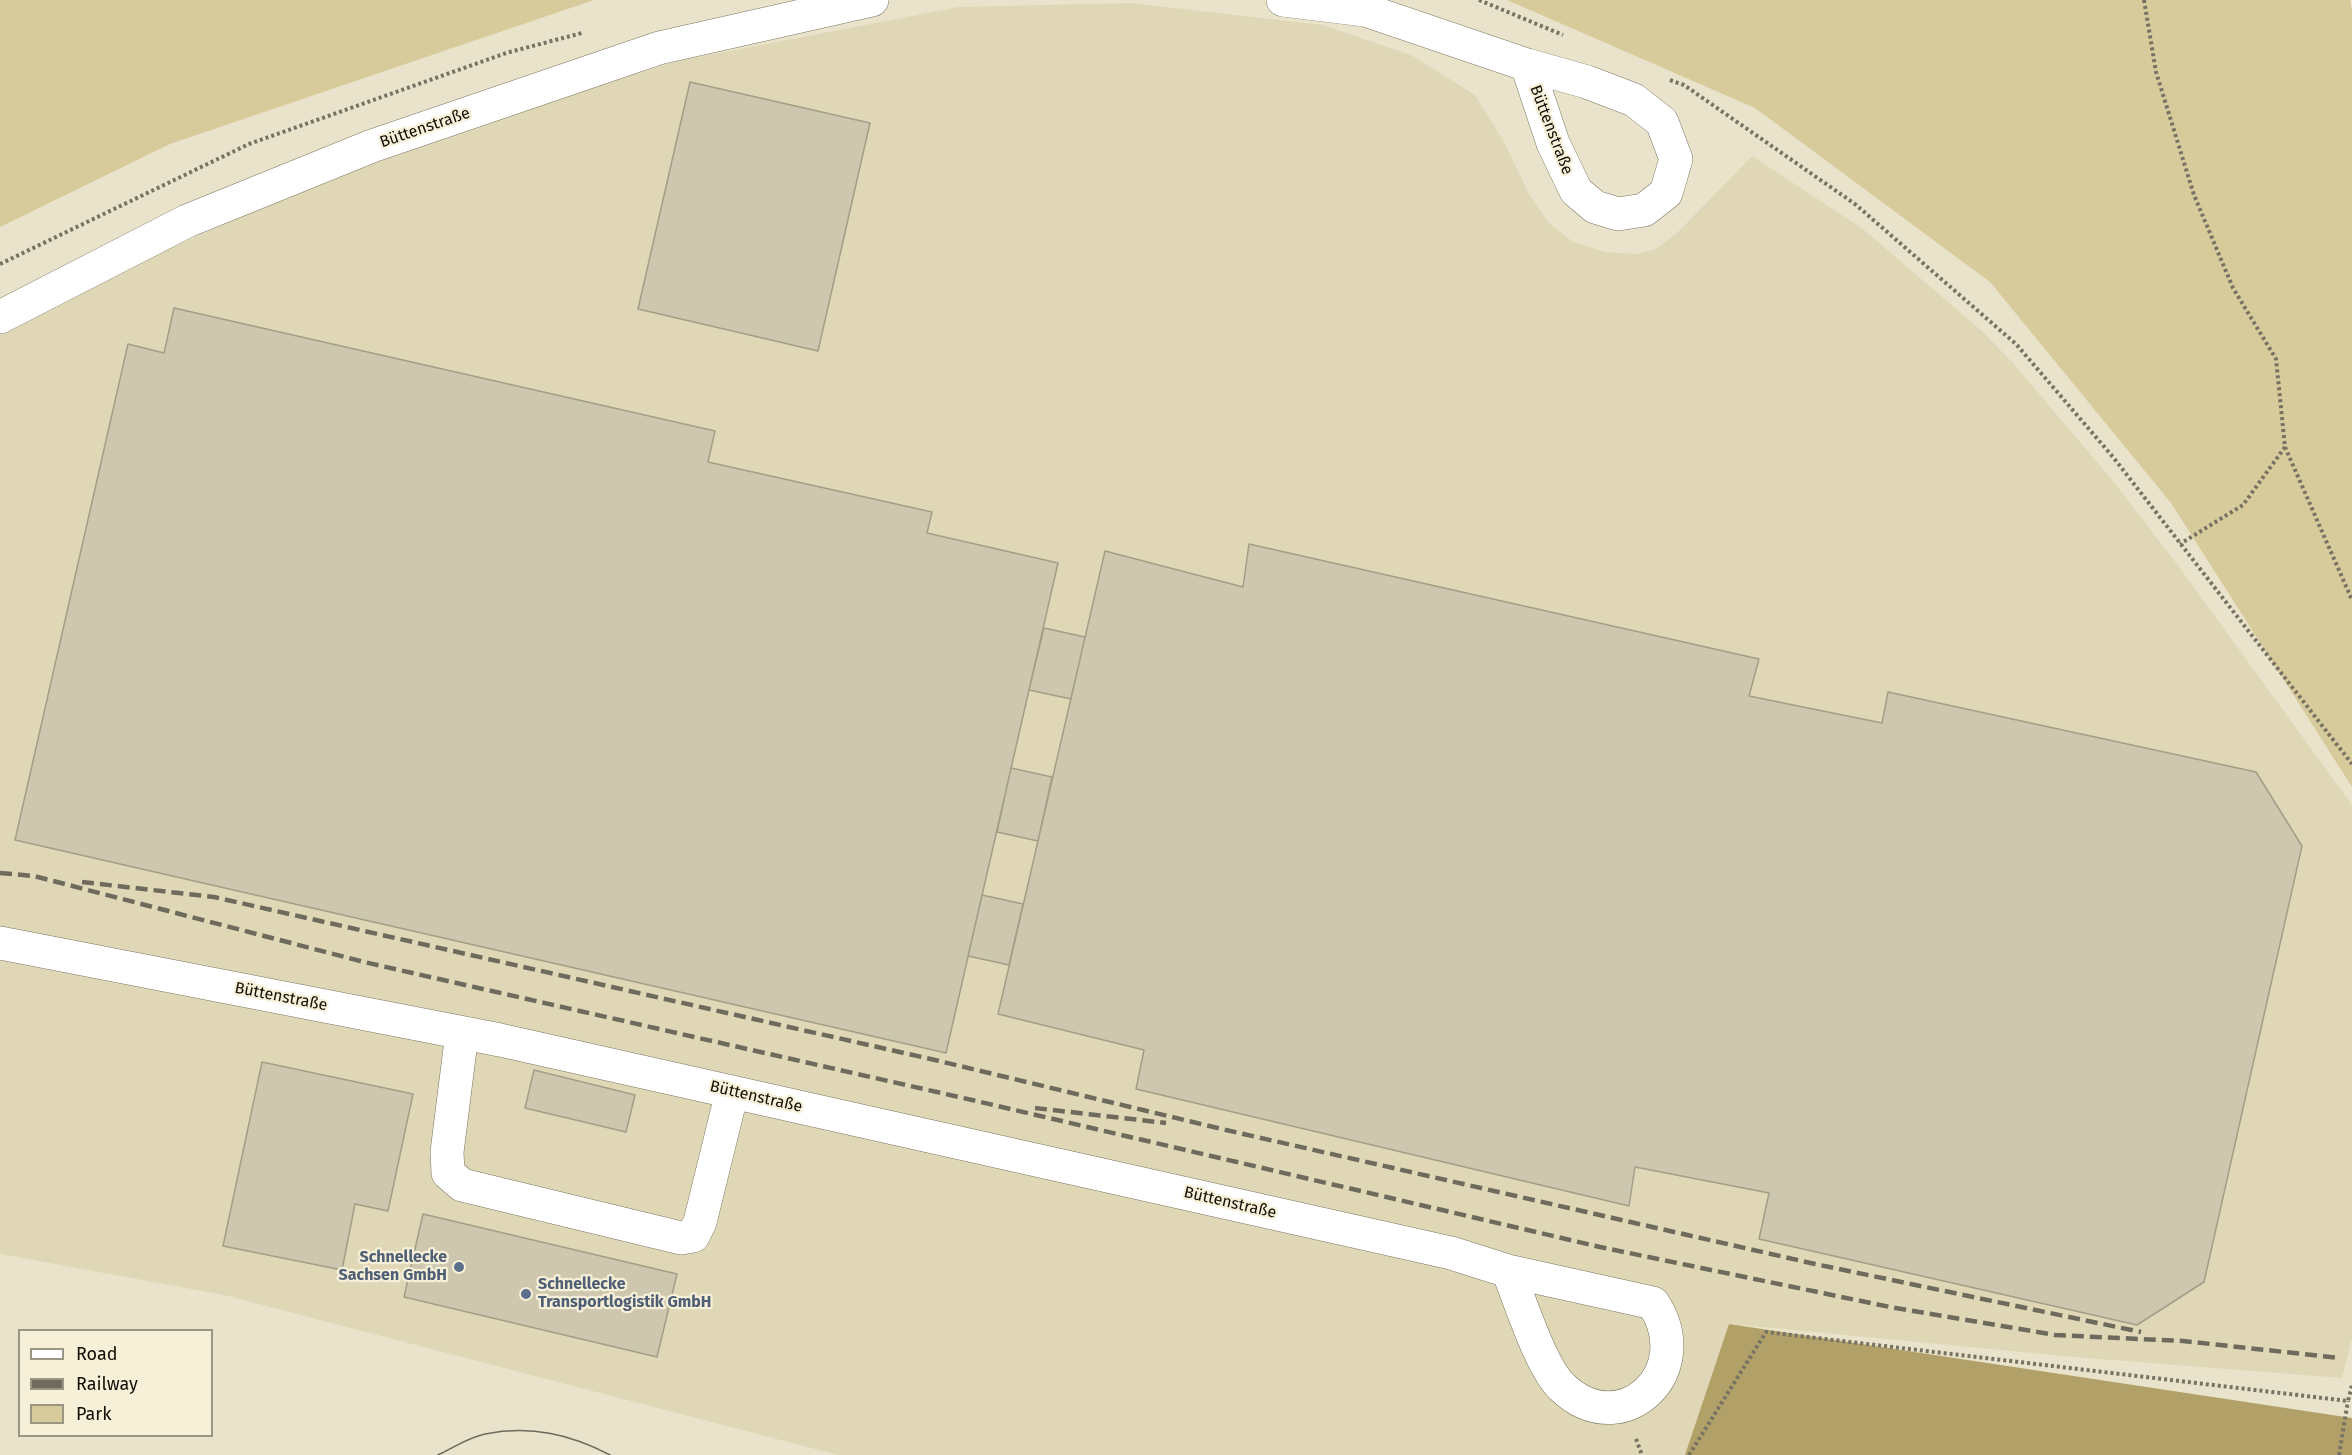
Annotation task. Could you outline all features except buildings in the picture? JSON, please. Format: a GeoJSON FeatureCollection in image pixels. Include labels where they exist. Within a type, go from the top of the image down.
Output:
{"type":"FeatureCollection","features":[{"type":"Feature","properties":{"kind":"street","name":"Büttenstraße"},"geometry":{"type":"LineString","coordinates":[[0,316],[187,222],[372,146],[658,48],[872,0]]}},
{"type":"Feature","properties":{"kind":"street","name":"Büttenstraße"},"geometry":{"type":"LineString","coordinates":[[1282,0],[1365,10],[1527,65],[1587,82],[1634,100],[1662,122],[1676,159],[1666,193],[1644,210],[1618,214],[1595,207],[1576,191],[1554,143],[1527,65]]}},
{"type":"Feature","properties":{"kind":"street","name":"Büttenstraße"},"geometry":{"type":"LineString","coordinates":[[0,943],[462,1033],[1440,1251],[1508,1271],[1653,1303],[1663,1317],[1669,1343],[1664,1368],[1656,1382],[1646,1393],[1622,1406],[1607,1408],[1587,1405],[1573,1396],[1561,1387],[1544,1360],[1508,1271]]}},
{"type":"Feature","properties":{"kind":"street"},"geometry":{"type":"LineString","coordinates":[[462,1033],[447,1152],[448,1173],[462,1185],[681,1238],[693,1236],[700,1222],[732,1092]]}},
{"type":"Feature","properties":{"kind":"path"},"geometry":{"type":"LineString","coordinates":[[1479,0],[1565,36]]}},
{"type":"Feature","properties":{"kind":"path"},"geometry":{"type":"LineString","coordinates":[[2144,0],[2156,72],[2194,195],[2233,288],[2276,359],[2284,447],[2352,600]]}},
{"type":"Feature","properties":{"kind":"path"},"geometry":{"type":"LineString","coordinates":[[1662,76],[1684,85],[1856,204],[2016,344],[2113,457],[2352,764]]}},
{"type":"Feature","properties":{"kind":"path"},"geometry":{"type":"LineString","coordinates":[[2180,544],[2243,505],[2284,447]]}},
{"type":"Feature","properties":{"kind":"path"},"geometry":{"type":"LineString","coordinates":[[1689,1455],[1766,1332],[2348,1401]]}},
{"type":"Feature","properties":{"kind":"path"},"geometry":{"type":"LineString","coordinates":[[2339,1455],[2352,1385]]}},
{"type":"Feature","properties":{"kind":"shaded area"},"geometry":{"type":"Polygon","coordinates":[[[1131,3],[1322,25],[1411,55],[1475,95],[1504,142],[1530,196],[1550,224],[1573,242],[1605,252],[1637,254],[1656,249],[1679,231],[1752,156],[1863,229],[1982,331],[2013,363],[2113,481],[2177,564],[2352,805],[2352,1338],[2342,1378],[2074,1357],[1730,1324],[1685,1455],[838,1455],[224,1295],[0,1254],[0,323],[243,216],[478,122],[678,61],[959,7],[1131,3]]]}},
{"type":"Feature","properties":{"kind":"shaded area"},"geometry":{"type":"Polygon","coordinates":[[[1729,1324],[2352,1418],[2352,1455],[1685,1455],[1729,1324]]]}},
{"type":"Feature","properties":{"kind":"green space"},"geometry":{"type":"Polygon","coordinates":[[[0,0],[594,0],[170,144],[0,227],[0,0]]]}},
{"type":"Feature","properties":{"kind":"green space"},"geometry":{"type":"Polygon","coordinates":[[[1507,0],[2350,0],[2352,11],[2352,787],[2171,503],[1990,282],[1755,108],[1507,0]]]}},
{"type":"Feature","properties":{"kind":"tram line"},"geometry":{"type":"LineString","coordinates":[[438,1455],[479,1435],[502,1431],[549,1433],[580,1442],[610,1455]]}},
{"type":"Feature","properties":{"kind":"railway"},"geometry":{"type":"LineString","coordinates":[[0,873],[34,876],[364,962],[972,1100],[1600,1247],[1890,1307],[2055,1335],[2183,1341],[2340,1358]]}},
{"type":"Feature","properties":{"kind":"railway"},"geometry":{"type":"LineString","coordinates":[[82,882],[214,897],[935,1060],[1226,1130],[1815,1264],[2141,1332]]}},
{"type":"Feature","properties":{"kind":"railway"},"geometry":{"type":"LineString","coordinates":[[1035,1108],[1166,1123]]}},
{"type":"Feature","properties":{"kind":"place","name":"Schnellecke Sachsen GmbH"},"geometry":{"type":"Point","coordinates":[459,1267]}},
{"type":"Feature","properties":{"kind":"place","name":"Schnellecke Transportlogistik GmbH"},"geometry":{"type":"Point","coordinates":[526,1294]}}]}
